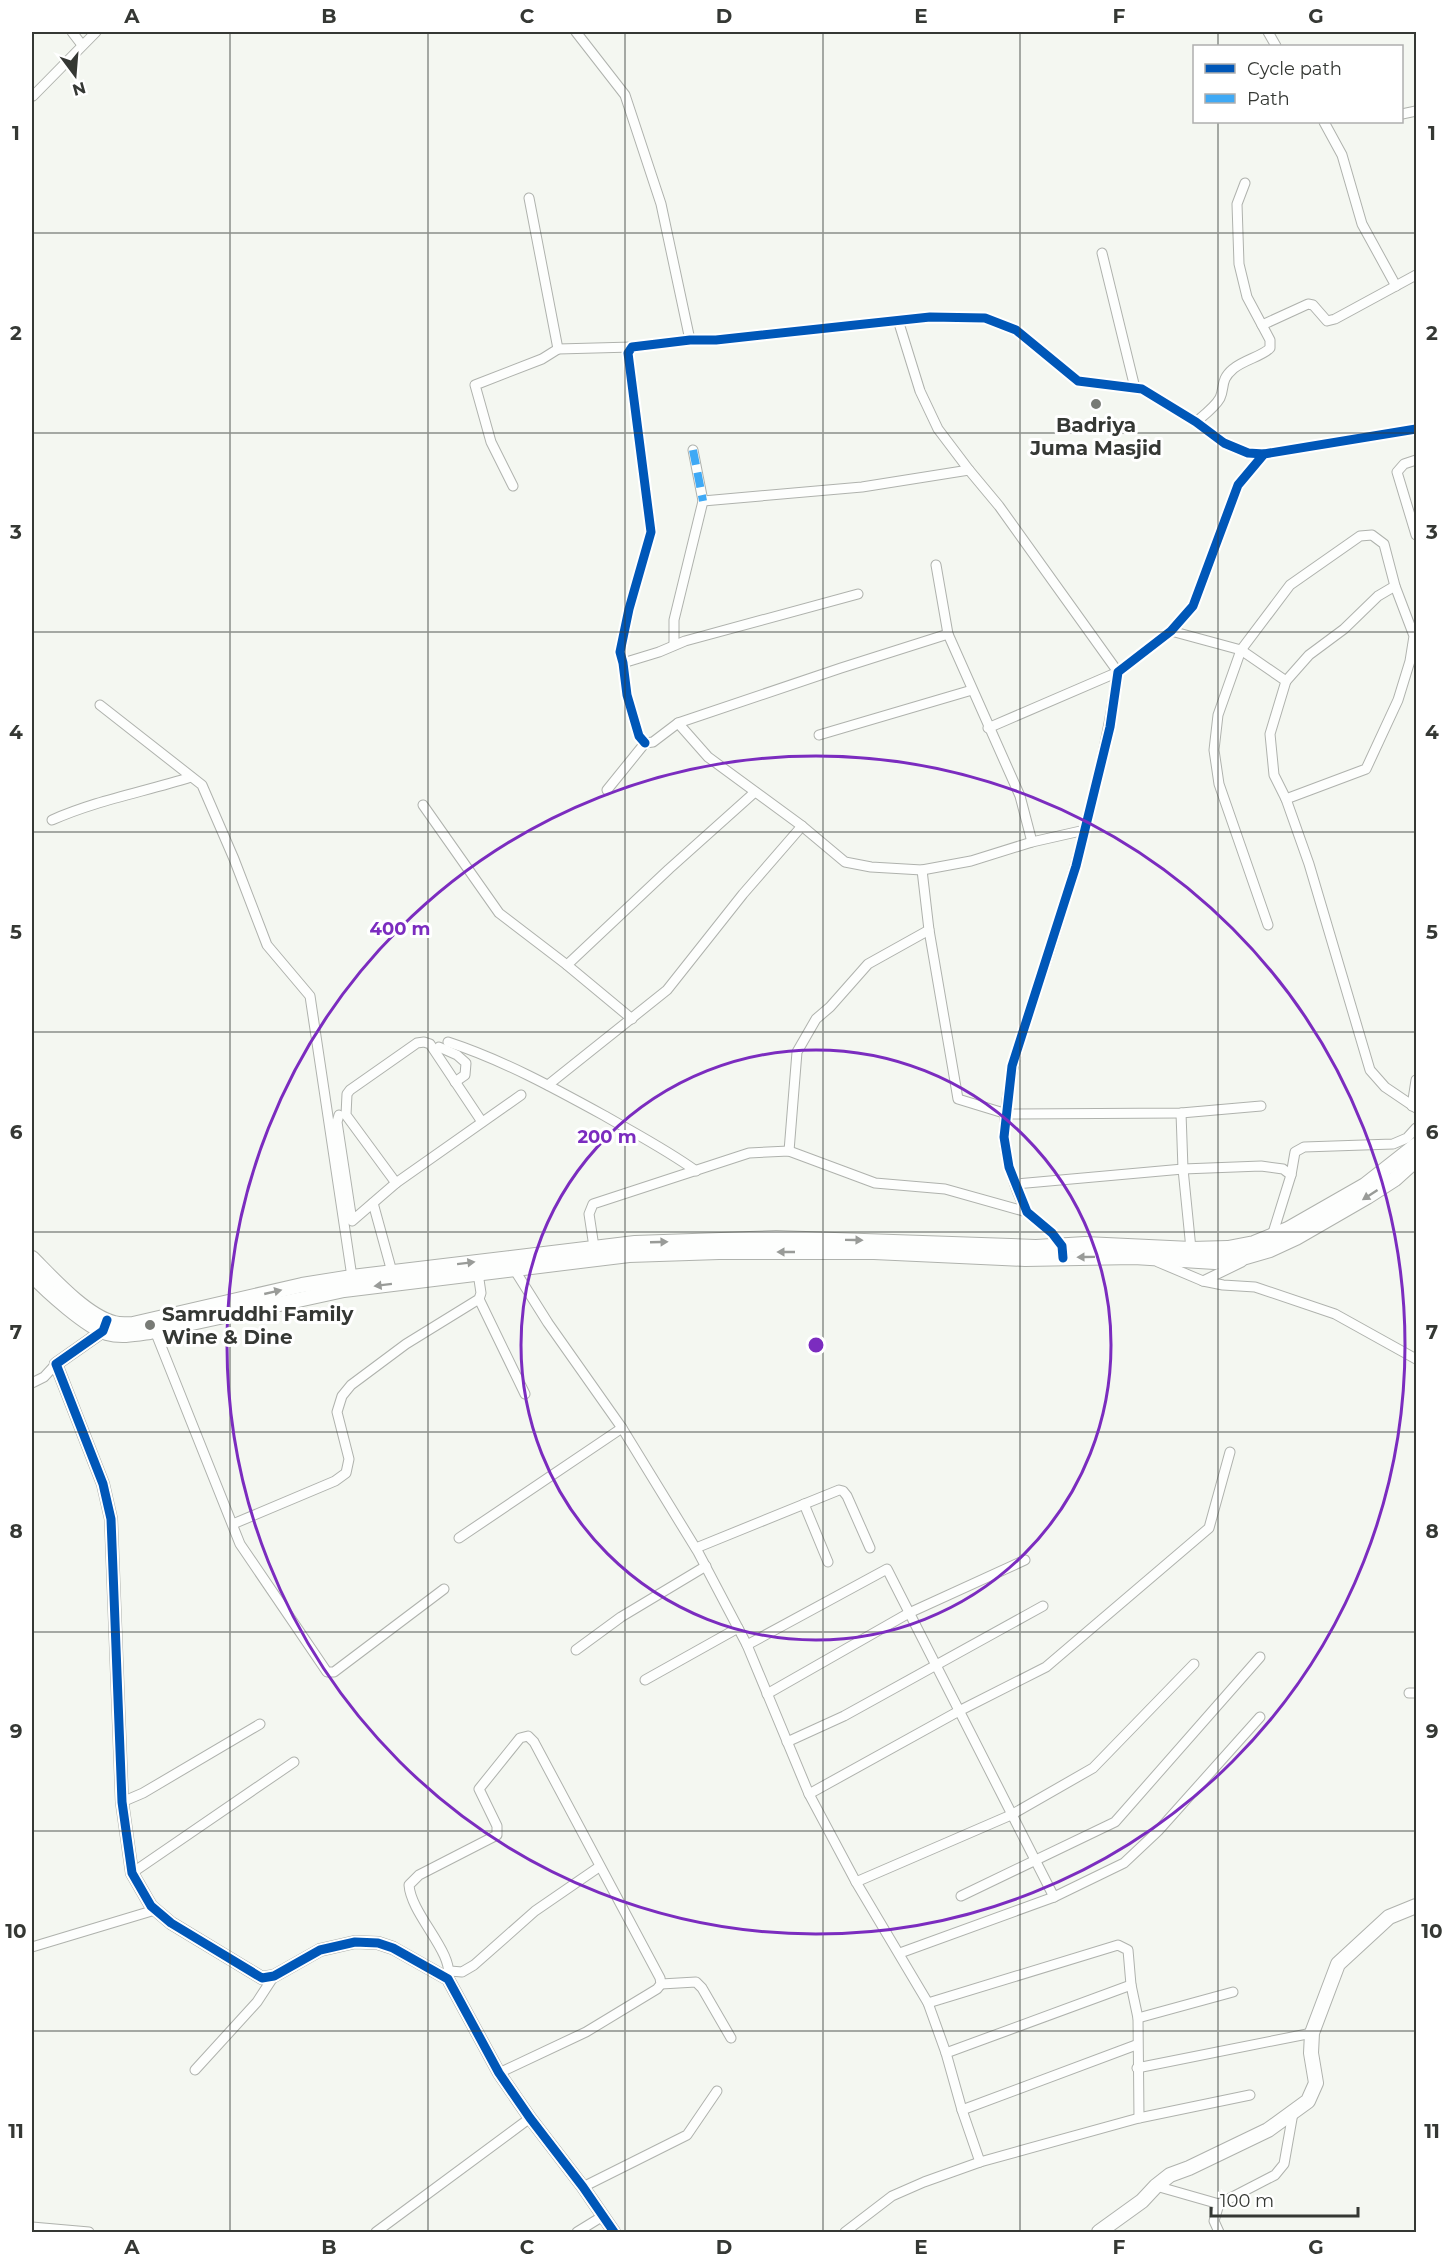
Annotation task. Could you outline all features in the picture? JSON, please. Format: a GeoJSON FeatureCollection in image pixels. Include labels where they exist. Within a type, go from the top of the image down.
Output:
{"type":"FeatureCollection","features":[{"type":"Feature","properties":{"kind":"main road"},"geometry":{"type":"LineString","coordinates":[[153,1325],[432,1273],[571,1256],[629,1256],[719,1251],[874,1252],[1024,1259],[1062,1252],[1228,1248],[1254,1243],[1288,1229],[1365,1185],[1416,1145]]}},
{"type":"Feature","properties":{"kind":"main road"},"geometry":{"type":"LineString","coordinates":[[1109,1251],[1150,1258],[1215,1262],[1270,1250],[1336,1217],[1395,1179],[1416,1160]]}},
{"type":"Feature","properties":{"kind":"main road"},"geometry":{"type":"LineString","coordinates":[[32,1275],[70,1309],[122,1335],[302,1285],[392,1272],[478,1273],[514,1269],[571,1256],[594,1247],[635,1243],[776,1238],[1036,1246],[1062,1252]]}},
{"type":"Feature","properties":{"kind":"main road"},"geometry":{"type":"LineString","coordinates":[[32,1258],[76,1300],[100,1318],[105,1326]]}},
{"type":"Feature","properties":{"kind":"main road"},"geometry":{"type":"LineString","coordinates":[[1099,2232],[1142,2201],[1170,2175],[1268,2130],[1308,2101],[1316,2083],[1311,2053],[1312,2033],[1338,1964],[1389,1917],[1416,1906]]}},
{"type":"Feature","properties":{"kind":"street"},"geometry":{"type":"LineString","coordinates":[[72,32],[82,45]]}},
{"type":"Feature","properties":{"kind":"street"},"geometry":{"type":"LineString","coordinates":[[32,96],[96,32]]}},
{"type":"Feature","properties":{"kind":"street"},"geometry":{"type":"LineString","coordinates":[[576,32],[625,95],[661,204],[690,340]]}},
{"type":"Feature","properties":{"kind":"street"},"geometry":{"type":"LineString","coordinates":[[1325,123],[1342,155],[1362,224],[1396,285]]}},
{"type":"Feature","properties":{"kind":"street"},"geometry":{"type":"LineString","coordinates":[[1196,422],[1220,399],[1221,386],[1234,368],[1270,348],[1270,340],[1247,297],[1239,264],[1237,204],[1245,183]]}},
{"type":"Feature","properties":{"kind":"street"},"geometry":{"type":"LineString","coordinates":[[529,198],[558,349]]}},
{"type":"Feature","properties":{"kind":"street"},"geometry":{"type":"LineString","coordinates":[[1102,253],[1135,388]]}},
{"type":"Feature","properties":{"kind":"street"},"geometry":{"type":"LineString","coordinates":[[1262,325],[1308,304],[1312,305],[1327,321],[1335,319],[1416,275]]}},
{"type":"Feature","properties":{"kind":"street"},"geometry":{"type":"LineString","coordinates":[[513,486],[491,442],[475,385],[542,359],[558,349],[632,347],[690,340],[716,340],[930,317],[985,318],[1016,330],[1078,381],[1142,389],[1196,422],[1224,444],[1248,453],[1264,454],[1416,429]]}},
{"type":"Feature","properties":{"kind":"street"},"geometry":{"type":"LineString","coordinates":[[898,320],[920,392],[938,429],[999,506],[1118,672],[1110,727],[1076,866],[1012,1065],[1004,1137],[1009,1167],[1027,1212]]}},
{"type":"Feature","properties":{"kind":"street"},"geometry":{"type":"LineString","coordinates":[[632,347],[628,353],[651,532],[629,609],[620,652],[627,695],[639,736],[645,743]]}},
{"type":"Feature","properties":{"kind":"street"},"geometry":{"type":"LineString","coordinates":[[674,645],[674,620],[703,501],[693,450]]}},
{"type":"Feature","properties":{"kind":"street"},"geometry":{"type":"LineString","coordinates":[[988,728],[1118,672],[1171,632],[1192,606],[1238,485],[1264,454]]}},
{"type":"Feature","properties":{"kind":"street"},"geometry":{"type":"LineString","coordinates":[[1416,460],[1404,464],[1397,472],[1416,535]]}},
{"type":"Feature","properties":{"kind":"street"},"geometry":{"type":"LineString","coordinates":[[703,501],[862,487],[969,470]]}},
{"type":"Feature","properties":{"kind":"street"},"geometry":{"type":"LineString","coordinates":[[1268,925],[1219,784],[1214,750],[1218,715],[1241,650],[1290,585],[1360,536],[1372,535],[1384,544],[1395,586],[1414,636],[1410,661],[1398,700],[1366,769],[1286,799]]}},
{"type":"Feature","properties":{"kind":"street"},"geometry":{"type":"LineString","coordinates":[[936,565],[948,634],[1020,796],[1032,842]]}},
{"type":"Feature","properties":{"kind":"street"},"geometry":{"type":"LineString","coordinates":[[1395,586],[1378,596],[1344,629],[1309,656],[1286,681],[1270,734],[1274,776],[1286,799],[1309,864],[1370,1070],[1385,1087],[1414,1107]]}},
{"type":"Feature","properties":{"kind":"street"},"geometry":{"type":"LineString","coordinates":[[623,663],[674,645],[858,594]]}},
{"type":"Feature","properties":{"kind":"street"},"geometry":{"type":"LineString","coordinates":[[1171,632],[1241,650],[1286,681]]}},
{"type":"Feature","properties":{"kind":"street"},"geometry":{"type":"LineString","coordinates":[[607,790],[645,743],[653,742],[678,723],[948,634]]}},
{"type":"Feature","properties":{"kind":"street"},"geometry":{"type":"LineString","coordinates":[[819,735],[972,690]]}},
{"type":"Feature","properties":{"kind":"street"},"geometry":{"type":"LineString","coordinates":[[100,705],[202,785],[267,945],[310,996],[352,1277]]}},
{"type":"Feature","properties":{"kind":"street"},"geometry":{"type":"LineString","coordinates":[[678,723],[708,757],[802,826],[845,862],[871,867],[922,870],[971,861],[1032,842],[1085,830]]}},
{"type":"Feature","properties":{"kind":"street"},"geometry":{"type":"LineString","coordinates":[[52,820],[91,804],[191,777]]}},
{"type":"Feature","properties":{"kind":"street"},"geometry":{"type":"LineString","coordinates":[[567,965],[669,868],[755,792]]}},
{"type":"Feature","properties":{"kind":"street"},"geometry":{"type":"LineString","coordinates":[[423,805],[499,913],[632,1019]]}},
{"type":"Feature","properties":{"kind":"street"},"geometry":{"type":"LineString","coordinates":[[549,1085],[667,990],[743,894],[802,826]]}},
{"type":"Feature","properties":{"kind":"street"},"geometry":{"type":"LineString","coordinates":[[922,870],[929,930],[958,1100],[1006,1114],[1181,1113],[1261,1106]]}},
{"type":"Feature","properties":{"kind":"street"},"geometry":{"type":"LineString","coordinates":[[789,1151],[797,1052],[816,1018],[830,1007],[868,964],[929,930]]}},
{"type":"Feature","properties":{"kind":"street"},"geometry":{"type":"LineString","coordinates":[[448,1042],[480,1053],[549,1085],[675,1155],[696,1171]]}},
{"type":"Feature","properties":{"kind":"street"},"geometry":{"type":"LineString","coordinates":[[396,1184],[346,1115],[347,1094],[417,1043],[430,1044],[482,1122]]}},
{"type":"Feature","properties":{"kind":"street"},"geometry":{"type":"LineString","coordinates":[[439,1047],[457,1055],[466,1063],[465,1075],[455,1082]]}},
{"type":"Feature","properties":{"kind":"street"},"geometry":{"type":"LineString","coordinates":[[1414,1107],[1416,1080]]}},
{"type":"Feature","properties":{"kind":"street"},"geometry":{"type":"LineString","coordinates":[[339,1114],[337,1122],[352,1221],[396,1184],[521,1095]]}},
{"type":"Feature","properties":{"kind":"street"},"geometry":{"type":"LineString","coordinates":[[1181,1113],[1183,1169],[1191,1249]]}},
{"type":"Feature","properties":{"kind":"street"},"geometry":{"type":"LineString","coordinates":[[1272,1236],[1291,1175],[1295,1152],[1304,1147],[1393,1144],[1407,1138],[1416,1128]]}},
{"type":"Feature","properties":{"kind":"street"},"geometry":{"type":"LineString","coordinates":[[594,1247],[589,1214],[593,1204],[749,1153],[789,1151],[875,1183],[945,1189],[1027,1212],[1052,1233],[1062,1252]]}},
{"type":"Feature","properties":{"kind":"street"},"geometry":{"type":"LineString","coordinates":[[1016,1184],[1183,1169],[1261,1166],[1282,1169],[1291,1175]]}},
{"type":"Feature","properties":{"kind":"street"},"geometry":{"type":"LineString","coordinates":[[373,1203],[392,1272]]}},
{"type":"Feature","properties":{"kind":"street"},"geometry":{"type":"LineString","coordinates":[[1203,1281],[1240,1263],[1245,1257]]}},
{"type":"Feature","properties":{"kind":"street"},"geometry":{"type":"LineString","coordinates":[[1150,1258],[1203,1281],[1263,1289],[1335,1314],[1416,1359]]}},
{"type":"Feature","properties":{"kind":"street"},"geometry":{"type":"LineString","coordinates":[[514,1269],[548,1323],[622,1428],[706,1566],[747,1645],[809,1794],[856,1882],[928,2003],[980,2162]]}},
{"type":"Feature","properties":{"kind":"street"},"geometry":{"type":"LineString","coordinates":[[232,1524],[335,1480],[346,1473],[349,1459],[337,1412],[342,1396],[351,1385],[406,1344],[479,1299],[481,1293],[478,1273]]}},
{"type":"Feature","properties":{"kind":"street"},"geometry":{"type":"LineString","coordinates":[[479,1299],[525,1394]]}},
{"type":"Feature","properties":{"kind":"street"},"geometry":{"type":"LineString","coordinates":[[153,1325],[240,1544],[327,1672],[334,1672],[444,1589]]}},
{"type":"Feature","properties":{"kind":"street"},"geometry":{"type":"LineString","coordinates":[[32,1392],[56,1364],[105,1326]]}},
{"type":"Feature","properties":{"kind":"street"},"geometry":{"type":"LineString","coordinates":[[56,1364],[103,1484],[111,1519],[122,1802],[132,1873],[155,1910],[171,1923],[262,1977],[274,1976],[320,1950],[355,1942],[378,1942],[449,1975],[462,1972],[474,1965],[535,1911],[599,1867]]}},
{"type":"Feature","properties":{"kind":"street"},"geometry":{"type":"LineString","coordinates":[[32,1383],[44,1377]]}},
{"type":"Feature","properties":{"kind":"street"},"geometry":{"type":"LineString","coordinates":[[459,1538],[622,1428]]}},
{"type":"Feature","properties":{"kind":"street"},"geometry":{"type":"LineString","coordinates":[[809,1794],[959,1711],[1046,1667],[1209,1528],[1230,1452]]}},
{"type":"Feature","properties":{"kind":"street"},"geometry":{"type":"LineString","coordinates":[[696,1548],[834,1492],[843,1491],[848,1496],[870,1548]]}},
{"type":"Feature","properties":{"kind":"street"},"geometry":{"type":"LineString","coordinates":[[804,1504],[828,1562]]}},
{"type":"Feature","properties":{"kind":"street"},"geometry":{"type":"LineString","coordinates":[[767,1694],[909,1613],[1025,1560]]}},
{"type":"Feature","properties":{"kind":"street"},"geometry":{"type":"LineString","coordinates":[[576,1650],[621,1617],[706,1566]]}},
{"type":"Feature","properties":{"kind":"street"},"geometry":{"type":"LineString","coordinates":[[747,1645],[887,1569],[1054,1898]]}},
{"type":"Feature","properties":{"kind":"street"},"geometry":{"type":"LineString","coordinates":[[787,1742],[844,1716],[1043,1606]]}},
{"type":"Feature","properties":{"kind":"street"},"geometry":{"type":"LineString","coordinates":[[645,1680],[738,1628]]}},
{"type":"Feature","properties":{"kind":"street"},"geometry":{"type":"LineString","coordinates":[[961,1896],[1115,1822],[1260,1658]]}},
{"type":"Feature","properties":{"kind":"street"},"geometry":{"type":"LineString","coordinates":[[856,1882],[1011,1815],[1093,1767],[1194,1664]]}},
{"type":"Feature","properties":{"kind":"street"},"geometry":{"type":"LineString","coordinates":[[900,1953],[1054,1898],[1124,1863],[1158,1831],[1260,1717]]}},
{"type":"Feature","properties":{"kind":"street"},"geometry":{"type":"LineString","coordinates":[[122,1802],[143,1793],[260,1724]]}},
{"type":"Feature","properties":{"kind":"street"},"geometry":{"type":"LineString","coordinates":[[614,2232],[499,2073],[449,1975],[438,1945],[411,1899],[409,1885],[419,1875],[497,1835],[497,1826],[479,1789],[520,1738],[528,1736],[534,1742],[660,1978],[661,1984]]}},
{"type":"Feature","properties":{"kind":"street"},"geometry":{"type":"LineString","coordinates":[[132,1873],[294,1762]]}},
{"type":"Feature","properties":{"kind":"street"},"geometry":{"type":"LineString","coordinates":[[32,1947],[155,1910]]}},
{"type":"Feature","properties":{"kind":"street"},"geometry":{"type":"LineString","coordinates":[[928,2003],[1118,1945],[1128,1950],[1131,1985],[1138,2018],[1136,2045],[1139,2118]]}},
{"type":"Feature","properties":{"kind":"street"},"geometry":{"type":"LineString","coordinates":[[195,2070],[257,2002],[274,1976]]}},
{"type":"Feature","properties":{"kind":"street"},"geometry":{"type":"LineString","coordinates":[[499,2073],[586,2032],[657,1989],[661,1984],[696,1982],[702,1988],[731,2038]]}},
{"type":"Feature","properties":{"kind":"street"},"geometry":{"type":"LineString","coordinates":[[946,2053],[1131,1985]]}},
{"type":"Feature","properties":{"kind":"street"},"geometry":{"type":"LineString","coordinates":[[1138,2018],[1233,1992]]}},
{"type":"Feature","properties":{"kind":"street"},"geometry":{"type":"LineString","coordinates":[[1137,2068],[1312,2033]]}},
{"type":"Feature","properties":{"kind":"street"},"geometry":{"type":"LineString","coordinates":[[962,2110],[1136,2045]]}},
{"type":"Feature","properties":{"kind":"street"},"geometry":{"type":"LineString","coordinates":[[583,2187],[687,2135],[717,2091]]}},
{"type":"Feature","properties":{"kind":"street"},"geometry":{"type":"LineString","coordinates":[[844,2232],[892,2196],[980,2162],[1139,2118],[1250,2094]]}},
{"type":"Feature","properties":{"kind":"street"},"geometry":{"type":"LineString","coordinates":[[1156,2186],[1219,2204],[1275,2175],[1284,2164],[1293,2113]]}},
{"type":"Feature","properties":{"kind":"street"},"geometry":{"type":"LineString","coordinates":[[376,2232],[530,2118]]}},
{"type":"Feature","properties":{"kind":"street"},"geometry":{"type":"LineString","coordinates":[[1219,2204],[1214,2221],[1219,2232]]}},
{"type":"Feature","properties":{"kind":"street"},"geometry":{"type":"LineString","coordinates":[[577,2232],[603,2216]]}},
{"type":"Feature","properties":{"kind":"street"},"geometry":{"type":"LineString","coordinates":[[32,2227],[89,2232]]}},
{"type":"Feature","properties":{"kind":"marked path"},"geometry":{"type":"LineString","coordinates":[[693,450],[703,501]]}},
{"type":"Feature","properties":{"kind":"cycle path"},"geometry":{"type":"LineString","coordinates":[[645,743],[639,736],[627,695],[620,652],[629,609],[651,532],[628,353],[632,347],[930,317],[985,318],[1016,330],[1078,381],[1142,389],[1196,422],[1224,443],[1248,453],[1264,454]]}},
{"type":"Feature","properties":{"kind":"cycle path"},"geometry":{"type":"LineString","coordinates":[[1063,1258],[1062,1246],[1052,1233],[1027,1212],[1009,1167],[1004,1137],[1012,1066],[1076,866],[1110,727],[1118,672],[1171,631],[1193,606],[1238,485],[1264,454],[1416,429]]}},
{"type":"Feature","properties":{"kind":"cycle path"},"geometry":{"type":"LineString","coordinates":[[107,1320],[103,1331],[56,1364],[103,1484],[111,1519],[122,1802],[132,1873],[151,1906],[171,1923],[262,1978],[274,1976],[320,1950],[355,1942],[378,1943],[393,1948],[448,1979],[499,2073],[614,2232]]}},
{"type":"Feature","properties":{"kind":"place","name":"Badriya Juma Masjid"},"geometry":{"type":"Point","coordinates":[1096,404]}},
{"type":"Feature","properties":{"kind":"place","name":"Samruddhi Family Wine & Dine"},"geometry":{"type":"Point","coordinates":[150,1325]}}]}
